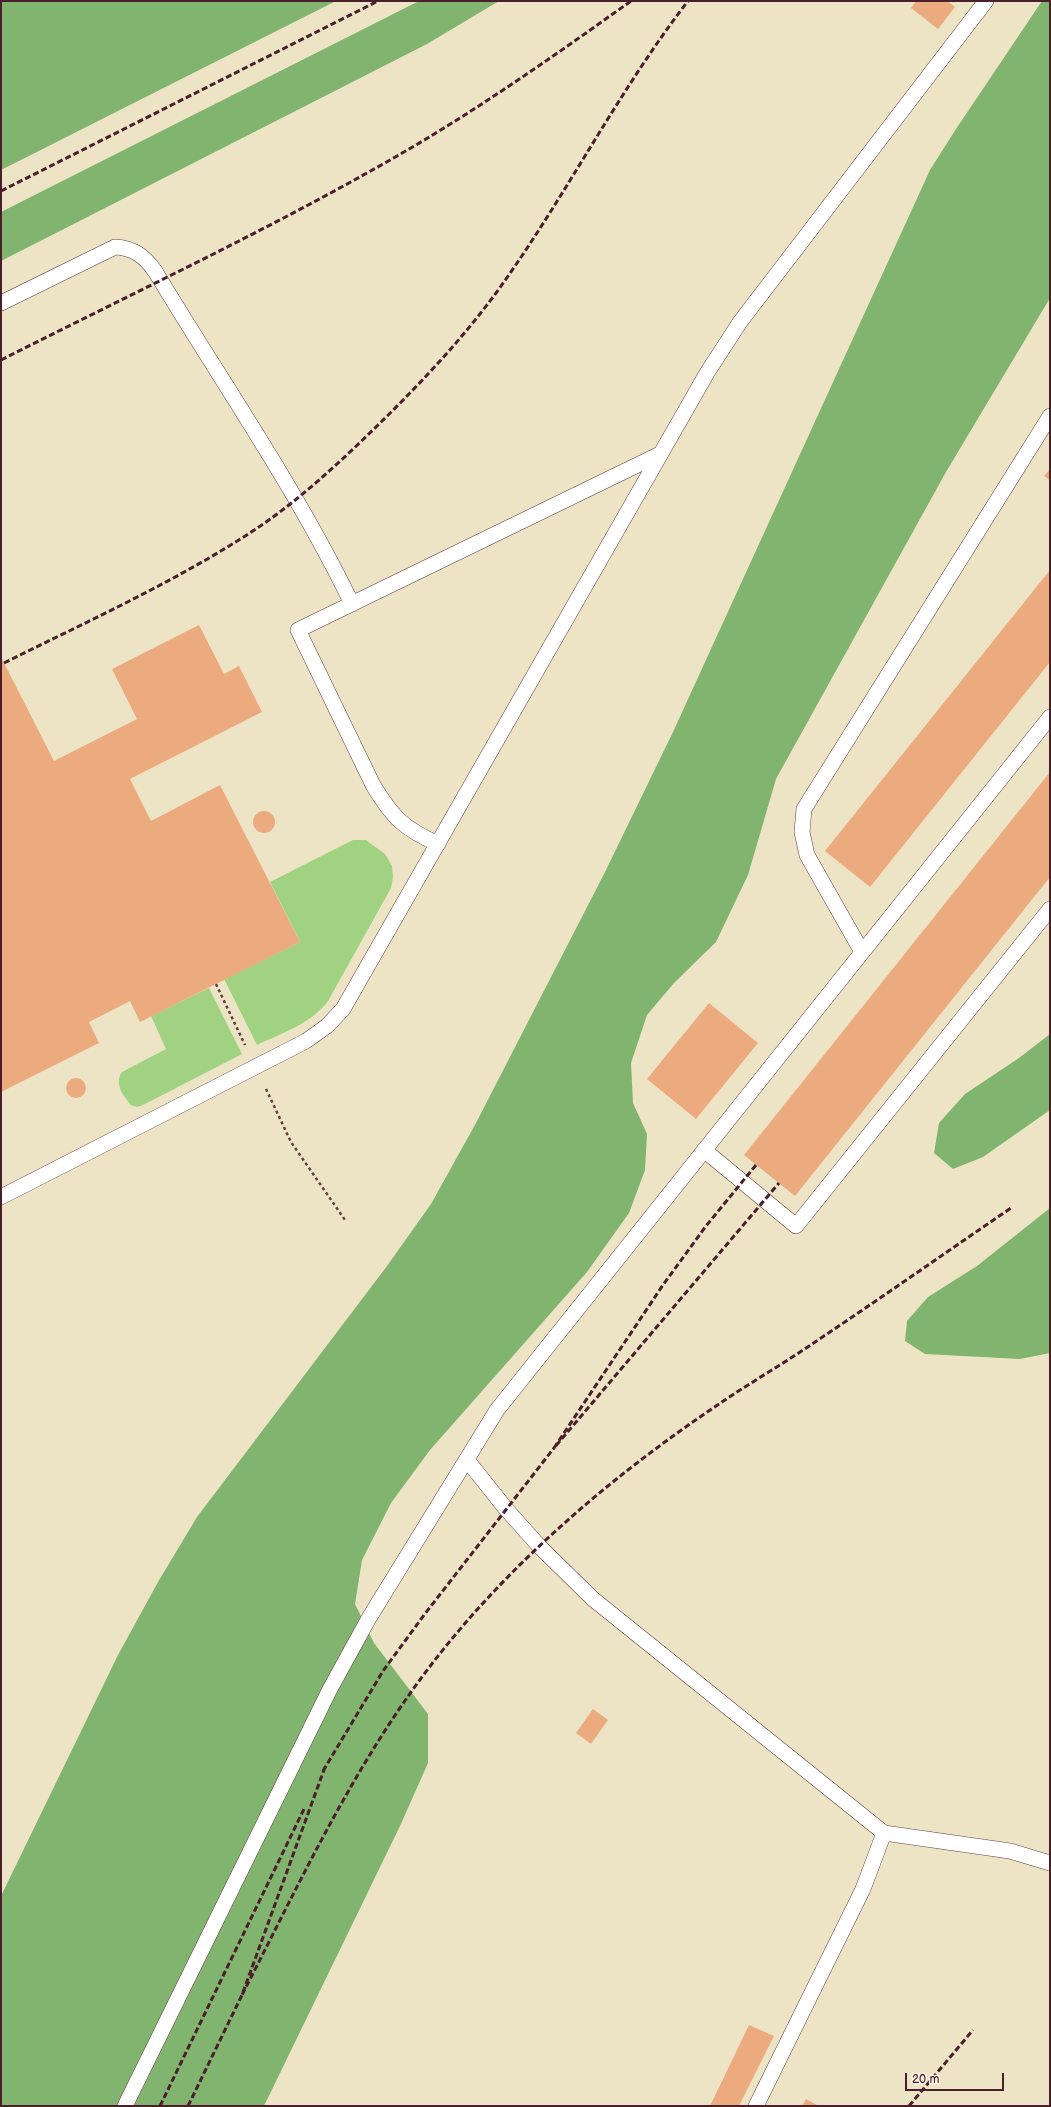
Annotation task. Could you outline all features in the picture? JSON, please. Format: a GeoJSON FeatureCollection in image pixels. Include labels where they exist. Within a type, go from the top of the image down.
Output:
{"type":"FeatureCollection","features":[{"type":"Feature","properties":{"kind":"lane"},"geometry":{"type":"LineString","coordinates":[[1,1197],[306,1041],[327,1026],[343,1009],[707,373],[740,322],[986,1]]}},
{"type":"Feature","properties":{"kind":"lane"},"geometry":{"type":"LineString","coordinates":[[1,303],[115,247],[126,247],[139,252],[155,271],[320,539],[352,604]]}},
{"type":"Feature","properties":{"kind":"lane"},"geometry":{"type":"LineString","coordinates":[[862,952],[807,855],[802,832],[804,809],[1050,416]]}},
{"type":"Feature","properties":{"kind":"lane"},"geometry":{"type":"LineString","coordinates":[[438,844],[415,833],[400,822],[387,807],[374,785],[298,630],[660,454]]}},
{"type":"Feature","properties":{"kind":"lane"},"geometry":{"type":"LineString","coordinates":[[125,2106],[330,1689],[369,1618],[501,1405],[1050,717]]}},
{"type":"Feature","properties":{"kind":"lane"},"geometry":{"type":"LineString","coordinates":[[704,1150],[796,1226],[1050,909]]}},
{"type":"Feature","properties":{"kind":"lane"},"geometry":{"type":"LineString","coordinates":[[467,1460],[506,1509],[540,1547],[593,1599],[884,1833],[1010,1851],[1050,1863]]}},
{"type":"Feature","properties":{"kind":"lane"},"geometry":{"type":"LineString","coordinates":[[756,2106],[863,1888],[884,1833]]}},
{"type":"Feature","properties":{"kind":"path"},"geometry":{"type":"LineString","coordinates":[[216,984],[291,1142],[345,1220]]}},
{"type":"Feature","properties":{"kind":"green space"},"geometry":{"type":"Polygon","coordinates":[[[1,1],[336,1],[1,170],[1,1]]]}},
{"type":"Feature","properties":{"kind":"green space"},"geometry":{"type":"Polygon","coordinates":[[[419,1],[499,1],[427,44],[1,261],[1,212],[419,1]]]}},
{"type":"Feature","properties":{"kind":"green space"},"geometry":{"type":"Polygon","coordinates":[[[1042,1],[1050,1],[1050,298],[946,472],[776,779],[748,875],[716,942],[674,983],[647,1015],[631,1063],[633,1103],[647,1134],[645,1170],[629,1213],[587,1272],[430,1450],[391,1503],[362,1560],[355,1604],[374,1643],[428,1714],[428,1763],[400,1826],[264,2106],[1,2106],[1,1896],[118,1655],[158,1582],[197,1517],[387,1266],[431,1204],[476,1123],[604,874],[673,732],[930,170],[1042,1]]]}},
{"type":"Feature","properties":{"kind":"green space"},"geometry":{"type":"Polygon","coordinates":[[[353,840],[366,840],[385,854],[392,866],[393,877],[391,888],[328,1001],[305,1022],[257,1045],[224,979],[300,942],[270,882],[353,840]]]}},
{"type":"Feature","properties":{"kind":"green space"},"geometry":{"type":"Polygon","coordinates":[[[209,988],[242,1054],[143,1105],[137,1107],[131,1105],[120,1089],[119,1081],[122,1072],[166,1049],[151,1016],[209,988]]]}},
{"type":"Feature","properties":{"kind":"green space"},"geometry":{"type":"Polygon","coordinates":[[[1050,1034],[1050,1110],[983,1157],[953,1169],[934,1153],[939,1123],[965,1094],[1019,1058],[1050,1034]]]}},
{"type":"Feature","properties":{"kind":"green space"},"geometry":{"type":"Polygon","coordinates":[[[1050,1208],[1050,1353],[1020,1359],[925,1354],[905,1341],[907,1321],[928,1297],[977,1266],[1050,1208]]]}},
{"type":"Feature","properties":{"kind":"building"},"geometry":{"type":"Polygon","coordinates":[[[916,1],[947,1],[955,7],[938,29],[911,8],[916,1]]]}},
{"type":"Feature","properties":{"kind":"building"},"geometry":{"type":"Polygon","coordinates":[[[1050,469],[1050,480],[1044,476],[1050,469]]]}},
{"type":"Feature","properties":{"kind":"building"},"geometry":{"type":"Polygon","coordinates":[[[1050,570],[1050,662],[870,887],[825,851],[1050,570]]]}},
{"type":"Feature","properties":{"kind":"building"},"geometry":{"type":"Polygon","coordinates":[[[199,625],[224,674],[239,666],[262,712],[130,779],[151,821],[220,785],[300,942],[140,1022],[130,1001],[89,1022],[99,1043],[1,1092],[1,657],[54,761],[137,719],[112,669],[199,625]]]}},
{"type":"Feature","properties":{"kind":"building"},"geometry":{"type":"Polygon","coordinates":[[[1050,772],[1050,877],[795,1196],[744,1155],[1050,772]]]}},
{"type":"Feature","properties":{"kind":"building"},"geometry":{"type":"Polygon","coordinates":[[[264,811],[272,814],[275,822],[272,830],[264,833],[256,830],[253,822],[256,814],[264,811]]]}},
{"type":"Feature","properties":{"kind":"building"},"geometry":{"type":"Polygon","coordinates":[[[709,1003],[758,1043],[696,1119],[647,1079],[709,1003]]]}},
{"type":"Feature","properties":{"kind":"building"},"geometry":{"type":"Polygon","coordinates":[[[72,1078],[80,1078],[86,1084],[86,1092],[80,1098],[72,1098],[66,1092],[66,1084],[72,1078]]]}},
{"type":"Feature","properties":{"kind":"building"},"geometry":{"type":"Polygon","coordinates":[[[593,1709],[608,1720],[591,1744],[576,1733],[593,1709]]]}},
{"type":"Feature","properties":{"kind":"building"},"geometry":{"type":"Polygon","coordinates":[[[749,2025],[774,2036],[739,2106],[710,2106],[749,2025]]]}},
{"type":"Feature","properties":{"kind":"building"},"geometry":{"type":"Polygon","coordinates":[[[806,2099],[819,2106],[802,2106],[806,2099]]]}},
{"type":"Feature","properties":{"kind":"railway"},"geometry":{"type":"LineString","coordinates":[[1,191],[378,1]]}},
{"type":"Feature","properties":{"kind":"railway"},"geometry":{"type":"LineString","coordinates":[[1,360],[263,229],[366,174],[471,111],[552,57],[631,1]]}},
{"type":"Feature","properties":{"kind":"railway"},"geometry":{"type":"LineString","coordinates":[[4,663],[154,588],[213,556],[242,538],[296,499],[329,471],[395,409],[461,337],[492,299],[552,210],[617,104],[663,34],[688,1]]}},
{"type":"Feature","properties":{"kind":"railway"},"geometry":{"type":"LineString","coordinates":[[756,1165],[706,1226],[663,1285],[554,1448],[779,1183]]}},
{"type":"Feature","properties":{"kind":"railway"},"geometry":{"type":"LineString","coordinates":[[325,1767],[242,1995],[324,1834],[369,1756],[393,1718],[450,1641],[519,1566],[594,1497],[675,1435],[728,1398],[840,1325],[1011,1208]]}},
{"type":"Feature","properties":{"kind":"railway"},"geometry":{"type":"LineString","coordinates":[[323,1771],[383,1671],[424,1615],[554,1448]]}},
{"type":"Feature","properties":{"kind":"railway"},"geometry":{"type":"LineString","coordinates":[[160,2106],[304,1809]]}},
{"type":"Feature","properties":{"kind":"railway"},"geometry":{"type":"LineString","coordinates":[[188,2106],[242,1995]]}},
{"type":"Feature","properties":{"kind":"railway"},"geometry":{"type":"LineString","coordinates":[[909,2106],[973,2030]]}}]}
